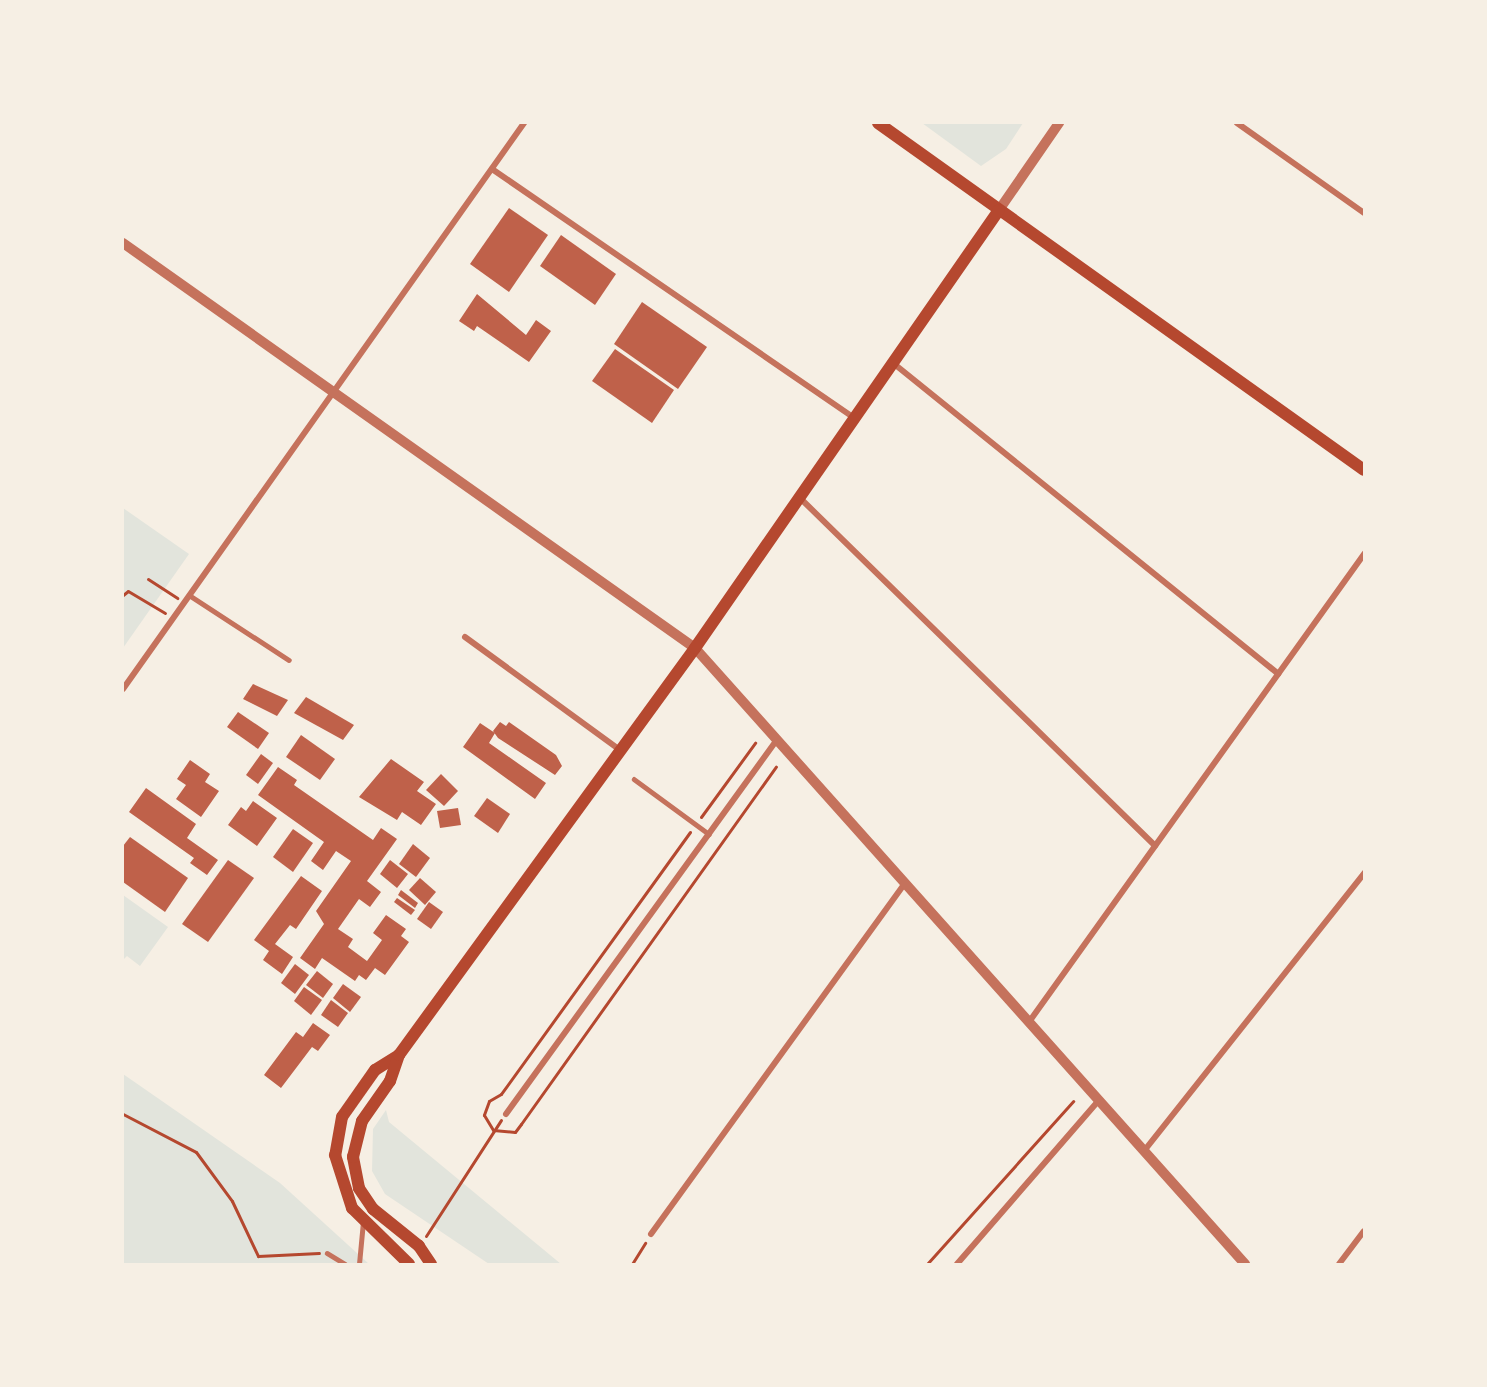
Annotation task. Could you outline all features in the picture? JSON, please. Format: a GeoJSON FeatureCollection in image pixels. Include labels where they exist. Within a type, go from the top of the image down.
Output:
{"type":"FeatureCollection","features":[{"type":"Feature","properties":{"kind":"main road"},"geometry":{"type":"LineString","coordinates":[[878,123],[1364,470]]}},
{"type":"Feature","properties":{"kind":"main road"},"geometry":{"type":"LineString","coordinates":[[399,1055],[375,1070],[342,1117],[335,1155],[344,1192],[363,1222],[409,1264],[429,1263],[419,1246],[373,1209],[354,1170],[362,1121],[390,1081],[399,1055],[695,648],[999,210]]}},
{"type":"Feature","properties":{"kind":"street"},"geometry":{"type":"LineString","coordinates":[[123,689],[337,391],[524,123]]}},
{"type":"Feature","properties":{"kind":"street"},"geometry":{"type":"LineString","coordinates":[[999,210],[1059,123]]}},
{"type":"Feature","properties":{"kind":"street"},"geometry":{"type":"LineString","coordinates":[[1237,123],[1364,213]]}},
{"type":"Feature","properties":{"kind":"street"},"geometry":{"type":"LineString","coordinates":[[492,169],[854,418]]}},
{"type":"Feature","properties":{"kind":"street"},"geometry":{"type":"LineString","coordinates":[[123,243],[337,391],[695,648],[1245,1264]]}},
{"type":"Feature","properties":{"kind":"street"},"geometry":{"type":"LineString","coordinates":[[893,363],[1278,674]]}},
{"type":"Feature","properties":{"kind":"street"},"geometry":{"type":"LineString","coordinates":[[799,497],[1155,846]]}},
{"type":"Feature","properties":{"kind":"street"},"geometry":{"type":"LineString","coordinates":[[1029,1023],[1364,554]]}},
{"type":"Feature","properties":{"kind":"street"},"geometry":{"type":"LineString","coordinates":[[465,637],[620,750]]}},
{"type":"Feature","properties":{"kind":"street"},"geometry":{"type":"LineString","coordinates":[[506,1114],[777,740]]}},
{"type":"Feature","properties":{"kind":"street"},"geometry":{"type":"LineString","coordinates":[[1144,1151],[1364,873]]}},
{"type":"Feature","properties":{"kind":"street"},"geometry":{"type":"LineString","coordinates":[[651,1234],[905,883]]}},
{"type":"Feature","properties":{"kind":"street"},"geometry":{"type":"LineString","coordinates":[[957,1264],[1099,1100]]}},
{"type":"Feature","properties":{"kind":"street"},"geometry":{"type":"LineString","coordinates":[[1339,1264],[1364,1230]]}},
{"type":"Feature","properties":{"kind":"lane"},"geometry":{"type":"LineString","coordinates":[[189,595],[289,660]]}},
{"type":"Feature","properties":{"kind":"lane"},"geometry":{"type":"LineString","coordinates":[[634,779],[709,834]]}},
{"type":"Feature","properties":{"kind":"lane"},"geometry":{"type":"LineString","coordinates":[[359,1264],[363,1222]]}},
{"type":"Feature","properties":{"kind":"lane"},"geometry":{"type":"LineString","coordinates":[[327,1253],[345,1264]]}},
{"type":"Feature","properties":{"kind":"path"},"geometry":{"type":"LineString","coordinates":[[148,579],[184,602]]}},
{"type":"Feature","properties":{"kind":"path"},"geometry":{"type":"LineString","coordinates":[[123,595],[128,591],[173,617]]}},
{"type":"Feature","properties":{"kind":"path"},"geometry":{"type":"LineString","coordinates":[[493,1130],[484,1115],[489,1101],[501,1094],[755,743]]}},
{"type":"Feature","properties":{"kind":"path"},"geometry":{"type":"LineString","coordinates":[[493,1130],[515,1132],[776,767]]}},
{"type":"Feature","properties":{"kind":"path"},"geometry":{"type":"LineString","coordinates":[[927,1264],[1073,1101]]}},
{"type":"Feature","properties":{"kind":"path"},"geometry":{"type":"LineString","coordinates":[[123,1114],[196,1152],[232,1201],[258,1256],[327,1253]]}},
{"type":"Feature","properties":{"kind":"path"},"geometry":{"type":"LineString","coordinates":[[419,1246],[493,1130],[506,1114]]}},
{"type":"Feature","properties":{"kind":"path"},"geometry":{"type":"LineString","coordinates":[[632,1264],[651,1234]]}},
{"type":"Feature","properties":{"kind":"shaded area"},"geometry":{"type":"Polygon","coordinates":[[[922,123],[1023,123],[1006,149],[981,166],[922,123]]]}},
{"type":"Feature","properties":{"kind":"shaded area"},"geometry":{"type":"Polygon","coordinates":[[[123,508],[189,554],[123,648],[123,508]]]}},
{"type":"Feature","properties":{"kind":"shaded area"},"geometry":{"type":"Polygon","coordinates":[[[123,895],[168,927],[140,966],[127,956],[123,960],[123,895]]]}},
{"type":"Feature","properties":{"kind":"shaded area"},"geometry":{"type":"Polygon","coordinates":[[[123,1074],[280,1183],[369,1264],[123,1264],[123,1074]]]}},
{"type":"Feature","properties":{"kind":"shaded area"},"geometry":{"type":"Polygon","coordinates":[[[386,1110],[389,1122],[561,1264],[489,1264],[385,1194],[372,1171],[373,1129],[386,1110]]]}},
{"type":"Feature","properties":{"kind":"building"},"geometry":{"type":"Polygon","coordinates":[[[509,208],[548,235],[509,292],[470,264],[509,208]]]}},
{"type":"Feature","properties":{"kind":"building"},"geometry":{"type":"Polygon","coordinates":[[[561,235],[616,274],[595,305],[540,266],[561,235]]]}},
{"type":"Feature","properties":{"kind":"building"},"geometry":{"type":"Polygon","coordinates":[[[477,294],[526,335],[536,320],[551,331],[529,362],[477,326],[474,331],[459,321],[477,294]]]}},
{"type":"Feature","properties":{"kind":"building"},"geometry":{"type":"Polygon","coordinates":[[[642,302],[707,347],[678,389],[614,344],[642,302]]]}},
{"type":"Feature","properties":{"kind":"building"},"geometry":{"type":"Polygon","coordinates":[[[615,349],[674,390],[652,423],[592,381],[615,349]]]}},
{"type":"Feature","properties":{"kind":"building"},"geometry":{"type":"Polygon","coordinates":[[[253,684],[288,700],[277,716],[243,699],[253,684]]]}},
{"type":"Feature","properties":{"kind":"building"},"geometry":{"type":"Polygon","coordinates":[[[306,697],[354,725],[343,740],[294,713],[306,697]]]}},
{"type":"Feature","properties":{"kind":"building"},"geometry":{"type":"Polygon","coordinates":[[[238,712],[269,733],[258,749],[227,727],[238,712]]]}},
{"type":"Feature","properties":{"kind":"building"},"geometry":{"type":"Polygon","coordinates":[[[500,722],[506,726],[509,722],[556,755],[562,766],[555,775],[498,738],[493,731],[500,722]]]}},
{"type":"Feature","properties":{"kind":"building"},"geometry":{"type":"Polygon","coordinates":[[[480,723],[495,733],[489,743],[546,783],[535,799],[463,747],[480,723]]]}},
{"type":"Feature","properties":{"kind":"building"},"geometry":{"type":"Polygon","coordinates":[[[301,735],[335,759],[320,780],[286,757],[301,735]]]}},
{"type":"Feature","properties":{"kind":"building"},"geometry":{"type":"Polygon","coordinates":[[[261,754],[273,763],[258,784],[246,775],[261,754]]]}},
{"type":"Feature","properties":{"kind":"building"},"geometry":{"type":"Polygon","coordinates":[[[391,759],[424,782],[417,791],[436,804],[421,825],[402,812],[397,820],[359,797],[391,759]]]}},
{"type":"Feature","properties":{"kind":"building"},"geometry":{"type":"Polygon","coordinates":[[[190,760],[210,774],[205,782],[219,791],[201,817],[176,799],[186,785],[177,779],[190,760]]]}},
{"type":"Feature","properties":{"kind":"building"},"geometry":{"type":"Polygon","coordinates":[[[278,767],[297,780],[294,785],[373,840],[381,828],[397,839],[367,881],[381,892],[370,907],[359,899],[338,929],[353,939],[348,947],[367,961],[382,940],[373,933],[386,915],[406,929],[401,936],[409,942],[385,975],[375,968],[366,980],[359,975],[355,981],[322,958],[315,969],[300,958],[324,924],[316,911],[351,861],[336,851],[323,870],[311,861],[324,842],[258,795],[278,767]]]}},
{"type":"Feature","properties":{"kind":"building"},"geometry":{"type":"Polygon","coordinates":[[[441,774],[458,791],[444,806],[426,790],[441,774]]]}},
{"type":"Feature","properties":{"kind":"building"},"geometry":{"type":"Polygon","coordinates":[[[146,788],[196,824],[187,838],[218,860],[207,875],[190,863],[194,858],[129,812],[146,788]]]}},
{"type":"Feature","properties":{"kind":"building"},"geometry":{"type":"Polygon","coordinates":[[[487,798],[510,814],[498,833],[474,816],[487,798]]]}},
{"type":"Feature","properties":{"kind":"building"},"geometry":{"type":"Polygon","coordinates":[[[253,801],[277,818],[257,846],[228,825],[241,807],[246,811],[253,801]]]}},
{"type":"Feature","properties":{"kind":"building"},"geometry":{"type":"Polygon","coordinates":[[[458,808],[461,825],[440,828],[437,811],[458,808]]]}},
{"type":"Feature","properties":{"kind":"building"},"geometry":{"type":"Polygon","coordinates":[[[293,829],[313,843],[293,872],[273,857],[293,829]]]}},
{"type":"Feature","properties":{"kind":"building"},"geometry":{"type":"Polygon","coordinates":[[[130,837],[188,878],[165,912],[123,882],[123,846],[130,837]]]}},
{"type":"Feature","properties":{"kind":"building"},"geometry":{"type":"Polygon","coordinates":[[[413,844],[430,858],[416,877],[399,864],[413,844]]]}},
{"type":"Feature","properties":{"kind":"building"},"geometry":{"type":"Polygon","coordinates":[[[228,860],[254,878],[208,942],[182,924],[228,860]]]}},
{"type":"Feature","properties":{"kind":"building"},"geometry":{"type":"Polygon","coordinates":[[[390,860],[408,874],[397,888],[380,874],[390,860]]]}},
{"type":"Feature","properties":{"kind":"building"},"geometry":{"type":"Polygon","coordinates":[[[301,876],[322,891],[296,929],[290,925],[275,944],[293,957],[282,974],[263,960],[269,951],[254,940],[301,876]]]}},
{"type":"Feature","properties":{"kind":"building"},"geometry":{"type":"Polygon","coordinates":[[[420,878],[436,892],[425,905],[409,890],[420,878]]]}},
{"type":"Feature","properties":{"kind":"building"},"geometry":{"type":"Polygon","coordinates":[[[401,890],[418,903],[415,908],[398,895],[401,890]]]}},
{"type":"Feature","properties":{"kind":"building"},"geometry":{"type":"Polygon","coordinates":[[[397,898],[415,910],[411,915],[394,902],[397,898]]]}},
{"type":"Feature","properties":{"kind":"building"},"geometry":{"type":"Polygon","coordinates":[[[429,902],[443,912],[431,929],[417,919],[429,902]]]}},
{"type":"Feature","properties":{"kind":"building"},"geometry":{"type":"Polygon","coordinates":[[[295,964],[309,975],[295,994],[281,983],[295,964]]]}},
{"type":"Feature","properties":{"kind":"building"},"geometry":{"type":"Polygon","coordinates":[[[317,971],[333,984],[323,998],[306,985],[317,971]]]}},
{"type":"Feature","properties":{"kind":"building"},"geometry":{"type":"Polygon","coordinates":[[[343,984],[361,997],[350,1012],[333,998],[343,984]]]}},
{"type":"Feature","properties":{"kind":"building"},"geometry":{"type":"Polygon","coordinates":[[[304,987],[322,1000],[311,1015],[294,1001],[304,987]]]}},
{"type":"Feature","properties":{"kind":"building"},"geometry":{"type":"Polygon","coordinates":[[[331,1000],[348,1013],[338,1027],[321,1015],[331,1000]]]}},
{"type":"Feature","properties":{"kind":"building"},"geometry":{"type":"Polygon","coordinates":[[[313,1023],[330,1035],[318,1051],[312,1047],[281,1088],[264,1075],[296,1032],[303,1037],[313,1023]]]}}]}
